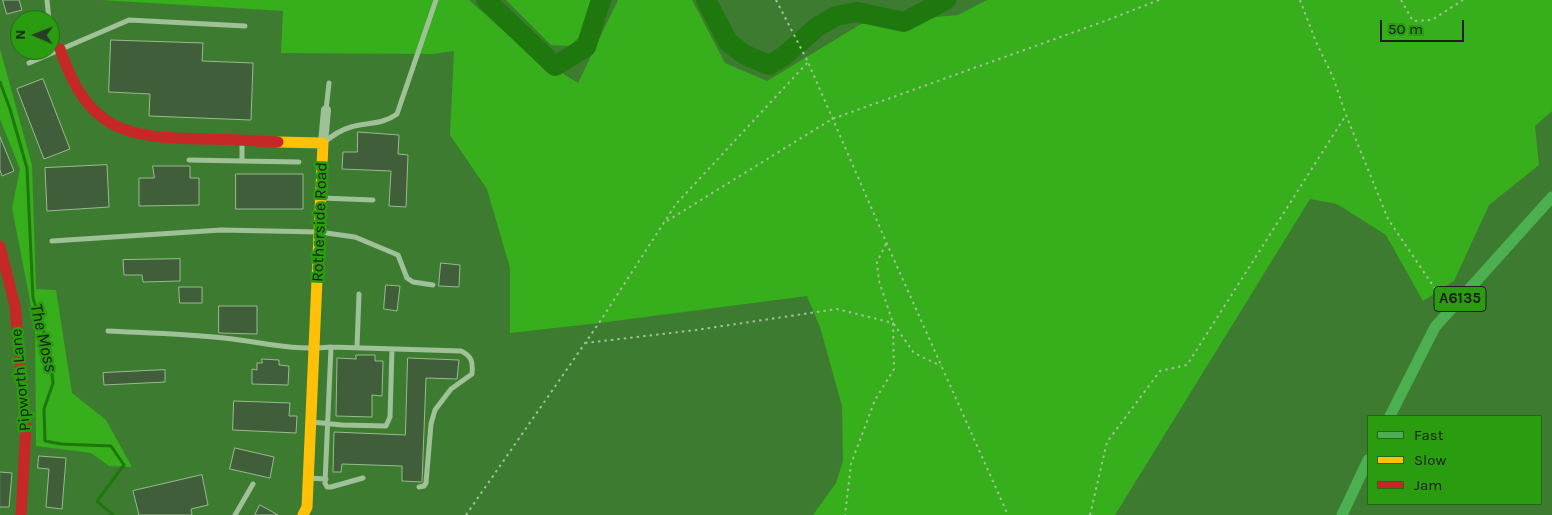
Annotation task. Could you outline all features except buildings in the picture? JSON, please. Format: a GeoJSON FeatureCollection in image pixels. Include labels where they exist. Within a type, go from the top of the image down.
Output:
{"type":"FeatureCollection","features":[{"type":"Feature","properties":{"kind":"street","name":"Rotherside Road"},"geometry":{"type":"LineString","coordinates":[[60,56],[83,97],[110,123],[121,129],[150,136],[322,143],[307,507],[303,515]]}},
{"type":"Feature","properties":{"kind":"street"},"geometry":{"type":"LineString","coordinates":[[322,143],[326,110]]}},
{"type":"Feature","properties":{"kind":"street","name":"A6135"},"geometry":{"type":"LineString","coordinates":[[1390,415],[1422,349],[1435,328],[1449,310],[1552,197]]}},
{"type":"Feature","properties":{"kind":"street","name":"Pipworth Lane"},"geometry":{"type":"LineString","coordinates":[[0,246],[14,306],[26,427],[20,515]]}},
{"type":"Feature","properties":{"kind":"street"},"geometry":{"type":"LineString","coordinates":[[1342,515],[1367,462]]}},
{"type":"Feature","properties":{"kind":"lane"},"geometry":{"type":"LineString","coordinates":[[322,143],[335,134],[351,127],[376,124],[389,120],[397,114],[436,0]]}},
{"type":"Feature","properties":{"kind":"lane"},"geometry":{"type":"LineString","coordinates":[[60,50],[129,20],[246,26]]}},
{"type":"Feature","properties":{"kind":"lane"},"geometry":{"type":"LineString","coordinates":[[29,63],[36,60]]}},
{"type":"Feature","properties":{"kind":"lane"},"geometry":{"type":"LineString","coordinates":[[326,110],[329,83]]}},
{"type":"Feature","properties":{"kind":"lane"},"geometry":{"type":"LineString","coordinates":[[242,140],[242,161]]}},
{"type":"Feature","properties":{"kind":"lane"},"geometry":{"type":"LineString","coordinates":[[188,160],[299,162]]}},
{"type":"Feature","properties":{"kind":"lane"},"geometry":{"type":"LineString","coordinates":[[320,198],[373,200]]}},
{"type":"Feature","properties":{"kind":"lane"},"geometry":{"type":"LineString","coordinates":[[52,241],[220,230],[319,232],[354,237],[383,247],[398,255],[406,278],[413,282],[433,285]]}},
{"type":"Feature","properties":{"kind":"lane"},"geometry":{"type":"LineString","coordinates":[[357,348],[359,294]]}},
{"type":"Feature","properties":{"kind":"lane"},"geometry":{"type":"LineString","coordinates":[[108,331],[226,338],[285,348],[315,349],[331,347],[461,351],[467,354],[472,360],[472,374],[451,389],[436,410],[431,424],[426,483],[424,486],[419,487]]}},
{"type":"Feature","properties":{"kind":"lane"},"geometry":{"type":"LineString","coordinates":[[331,347],[327,487],[363,478]]}},
{"type":"Feature","properties":{"kind":"lane"},"geometry":{"type":"LineString","coordinates":[[311,422],[342,426],[386,426],[390,417],[392,349]]}},
{"type":"Feature","properties":{"kind":"lane"},"geometry":{"type":"LineString","coordinates":[[308,478],[326,479]]}},
{"type":"Feature","properties":{"kind":"lane"},"geometry":{"type":"LineString","coordinates":[[235,515],[253,484]]}},
{"type":"Feature","properties":{"kind":"path"},"geometry":{"type":"LineString","coordinates":[[776,0],[808,62],[886,244],[1008,515]]}},
{"type":"Feature","properties":{"kind":"path"},"geometry":{"type":"LineString","coordinates":[[666,222],[832,118],[1159,0]]}},
{"type":"Feature","properties":{"kind":"path"},"geometry":{"type":"LineString","coordinates":[[1300,0],[1316,42],[1333,77],[1346,115],[1388,218],[1449,310]]}},
{"type":"Feature","properties":{"kind":"path"},"geometry":{"type":"LineString","coordinates":[[1400,0],[1413,21],[1432,20],[1463,0]]}},
{"type":"Feature","properties":{"kind":"path"},"geometry":{"type":"LineString","coordinates":[[466,515],[585,344],[676,204],[808,62]]}},
{"type":"Feature","properties":{"kind":"path"},"geometry":{"type":"LineString","coordinates":[[1090,515],[1107,442],[1160,371],[1187,364],[1346,115]]}},
{"type":"Feature","properties":{"kind":"path"},"geometry":{"type":"LineString","coordinates":[[886,244],[877,262],[878,272],[879,281],[894,323],[914,353],[941,366]]}},
{"type":"Feature","properties":{"kind":"path"},"geometry":{"type":"LineString","coordinates":[[585,344],[836,309],[894,323]]}},
{"type":"Feature","properties":{"kind":"path"},"geometry":{"type":"LineString","coordinates":[[846,515],[852,464],[875,400],[894,369],[894,323]]}},
{"type":"Feature","properties":{"kind":"green space"},"geometry":{"type":"Polygon","coordinates":[[[101,0],[469,0],[525,50],[578,83],[618,0],[692,0],[725,63],[767,81],[861,24],[958,15],[987,0],[1552,0],[1552,111],[1535,126],[1539,165],[1489,205],[1454,281],[1423,301],[1386,235],[1337,204],[1310,199],[1115,515],[813,515],[836,483],[843,461],[842,406],[820,327],[807,296],[510,333],[510,268],[487,189],[450,135],[454,51],[432,54],[281,53],[283,11],[101,0]]]}},
{"type":"Feature","properties":{"kind":"green space"},"geometry":{"type":"Polygon","coordinates":[[[506,0],[591,0],[580,36],[570,46],[551,45],[506,0]]]}},
{"type":"Feature","properties":{"kind":"green space"},"geometry":{"type":"Polygon","coordinates":[[[0,49],[32,165],[36,289],[56,290],[72,393],[106,420],[132,467],[109,466],[91,453],[36,446],[35,326],[12,208],[20,169],[0,119],[0,49]]]}},
{"type":"Feature","properties":{"kind":"waterway"},"geometry":{"type":"LineString","coordinates":[[486,0],[555,66],[586,47],[601,0]]}},
{"type":"Feature","properties":{"kind":"waterway"},"geometry":{"type":"LineString","coordinates":[[706,0],[728,42],[745,55],[769,65],[784,56],[817,27],[836,16],[857,12],[904,22],[946,0]]}},
{"type":"Feature","properties":{"kind":"waterway","name":"The Moss"},"geometry":{"type":"LineString","coordinates":[[0,82],[27,168],[33,298],[49,348],[53,383],[44,409],[45,441],[61,444],[111,446],[124,465],[97,501],[113,515]]}},
{"type":"Feature","properties":{"kind":"traffic: fast"},"geometry":{"type":"LineString","coordinates":[[1391,415],[1435,327],[1552,197]]}},
{"type":"Feature","properties":{"kind":"traffic: fast"},"geometry":{"type":"LineString","coordinates":[[1342,515],[1367,462]]}},
{"type":"Feature","properties":{"kind":"traffic: slow"},"geometry":{"type":"LineString","coordinates":[[278,142],[323,143],[307,507],[303,515]]}},
{"type":"Feature","properties":{"kind":"traffic: jam"},"geometry":{"type":"LineString","coordinates":[[60,49],[71,76],[83,98],[97,113],[113,124],[131,132],[177,138],[278,142]]}},
{"type":"Feature","properties":{"kind":"traffic: jam"},"geometry":{"type":"LineString","coordinates":[[0,246],[15,306],[26,427],[21,515]]}}]}
